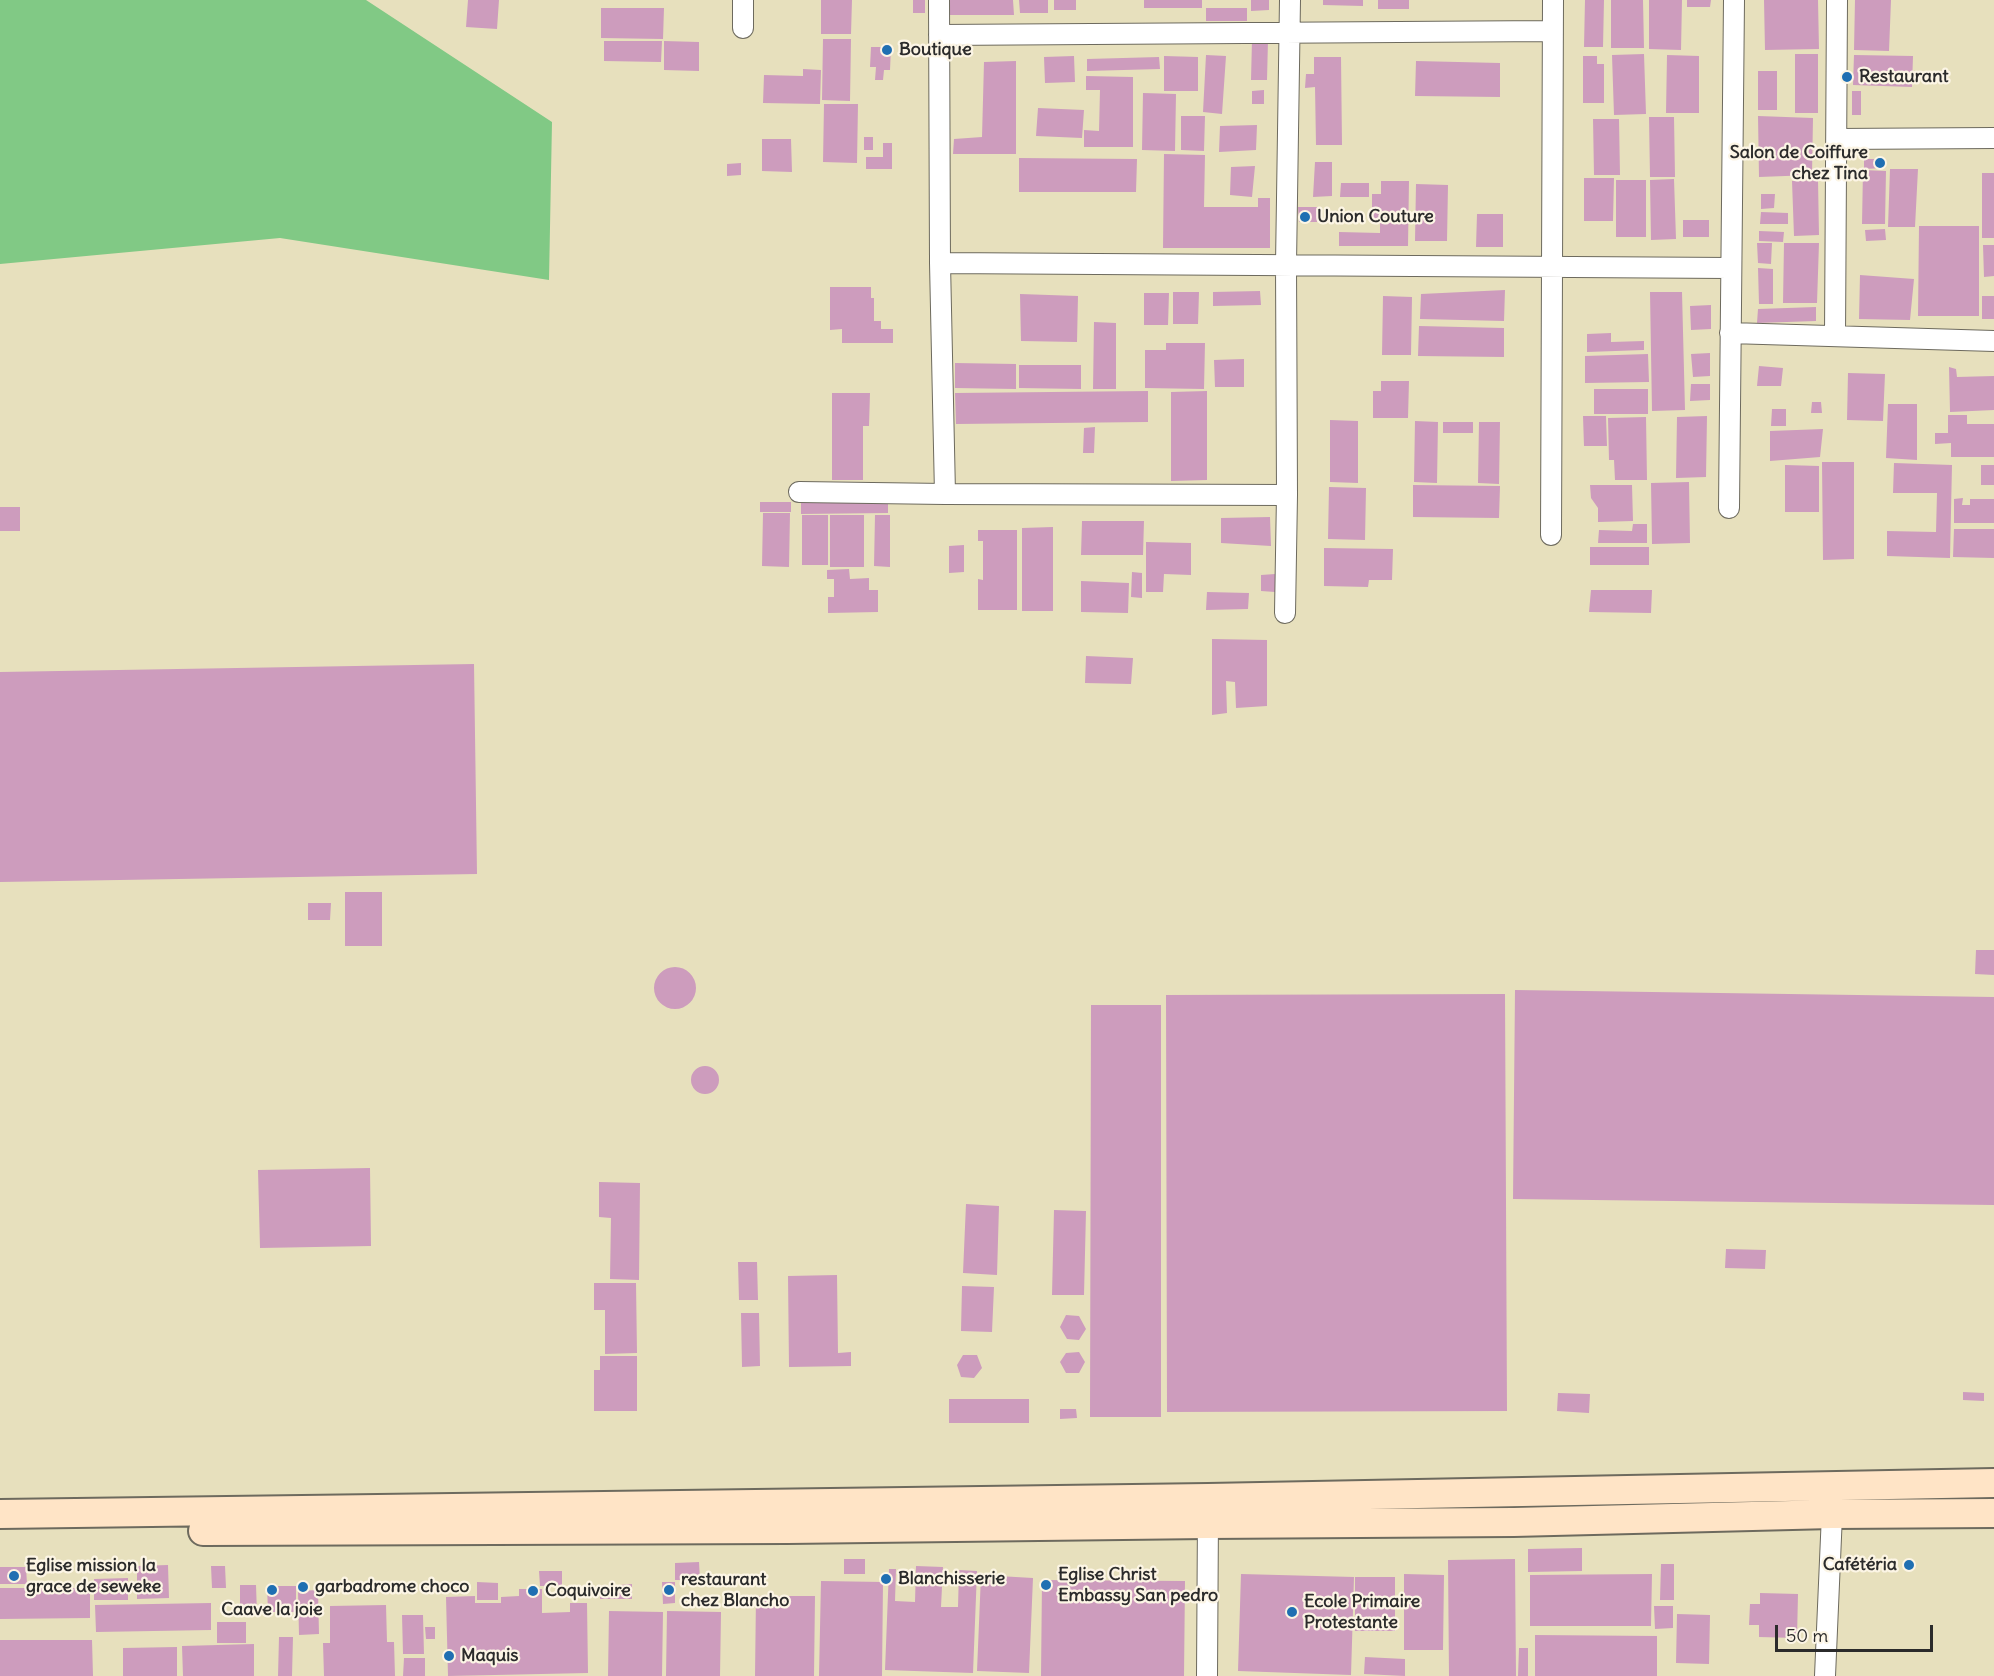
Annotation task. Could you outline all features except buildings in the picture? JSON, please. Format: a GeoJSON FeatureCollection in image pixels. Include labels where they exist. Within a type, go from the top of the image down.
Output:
{"type":"FeatureCollection","features":[{"type":"Feature","properties":{"kind":"main road"},"geometry":{"type":"LineString","coordinates":[[0,1533],[787,1529],[1208,1511],[1994,1483]]}},
{"type":"Feature","properties":{"kind":"main road"},"geometry":{"type":"LineString","coordinates":[[0,1514],[1208,1511],[1514,1522],[1832,1514],[1994,1513]]}},
{"type":"Feature","properties":{"kind":"street"},"geometry":{"type":"LineString","coordinates":[[743,0],[743,28]]}},
{"type":"Feature","properties":{"kind":"street"},"geometry":{"type":"LineString","coordinates":[[939,0],[940,263],[945,494]]}},
{"type":"Feature","properties":{"kind":"street"},"geometry":{"type":"LineString","coordinates":[[1286,613],[1286,264],[1290,0]]}},
{"type":"Feature","properties":{"kind":"street"},"geometry":{"type":"LineString","coordinates":[[1551,535],[1552,0]]}},
{"type":"Feature","properties":{"kind":"street"},"geometry":{"type":"LineString","coordinates":[[1729,508],[1734,0]]}},
{"type":"Feature","properties":{"kind":"street"},"geometry":{"type":"LineString","coordinates":[[1835,336],[1838,0]]}},
{"type":"Feature","properties":{"kind":"street"},"geometry":{"type":"LineString","coordinates":[[939,35],[1552,31]]}},
{"type":"Feature","properties":{"kind":"street"},"geometry":{"type":"LineString","coordinates":[[1837,139],[1994,138]]}},
{"type":"Feature","properties":{"kind":"street"},"geometry":{"type":"LineString","coordinates":[[940,263],[1730,268]]}},
{"type":"Feature","properties":{"kind":"street"},"geometry":{"type":"LineString","coordinates":[[1730,333],[1994,341]]}},
{"type":"Feature","properties":{"kind":"street"},"geometry":{"type":"LineString","coordinates":[[799,492],[1287,495]]}},
{"type":"Feature","properties":{"kind":"street"},"geometry":{"type":"LineString","coordinates":[[1208,1511],[1208,1676]]}},
{"type":"Feature","properties":{"kind":"street"},"geometry":{"type":"LineString","coordinates":[[1825,1676],[1832,1514]]}},
{"type":"Feature","properties":{"kind":"green space"},"geometry":{"type":"Polygon","coordinates":[[[0,0],[366,0],[552,122],[549,280],[280,238],[0,264],[0,0]]]}},
{"type":"Feature","properties":{"kind":"place","name":"Boutique"},"geometry":{"type":"Point","coordinates":[887,50]}},
{"type":"Feature","properties":{"kind":"place","name":"Restaurant"},"geometry":{"type":"Point","coordinates":[1847,77]}},
{"type":"Feature","properties":{"kind":"place","name":"Salon de Coiffure chez Tina"},"geometry":{"type":"Point","coordinates":[1880,163]}},
{"type":"Feature","properties":{"kind":"place","name":"Union Couture"},"geometry":{"type":"Point","coordinates":[1305,217]}},
{"type":"Feature","properties":{"kind":"place","name":"Cafétéria"},"geometry":{"type":"Point","coordinates":[1909,1565]}},
{"type":"Feature","properties":{"kind":"place","name":"Eglise mission la grace de seweke"},"geometry":{"type":"Point","coordinates":[14,1576]}},
{"type":"Feature","properties":{"kind":"place","name":"Blanchisserie"},"geometry":{"type":"Point","coordinates":[886,1579]}},
{"type":"Feature","properties":{"kind":"place","name":"Eglise Christ Embassy San pedro"},"geometry":{"type":"Point","coordinates":[1046,1585]}},
{"type":"Feature","properties":{"kind":"place","name":"garbadrome choco"},"geometry":{"type":"Point","coordinates":[303,1587]}},
{"type":"Feature","properties":{"kind":"place","name":"Caave la joie"},"geometry":{"type":"Point","coordinates":[272,1590]}},
{"type":"Feature","properties":{"kind":"place","name":"restaurant chez Blancho"},"geometry":{"type":"Point","coordinates":[669,1590]}},
{"type":"Feature","properties":{"kind":"place","name":"Coquivoire"},"geometry":{"type":"Point","coordinates":[533,1591]}},
{"type":"Feature","properties":{"kind":"place","name":"Ecole Primaire Protestante"},"geometry":{"type":"Point","coordinates":[1292,1612]}},
{"type":"Feature","properties":{"kind":"place","name":"Maquis"},"geometry":{"type":"Point","coordinates":[449,1656]}}]}
